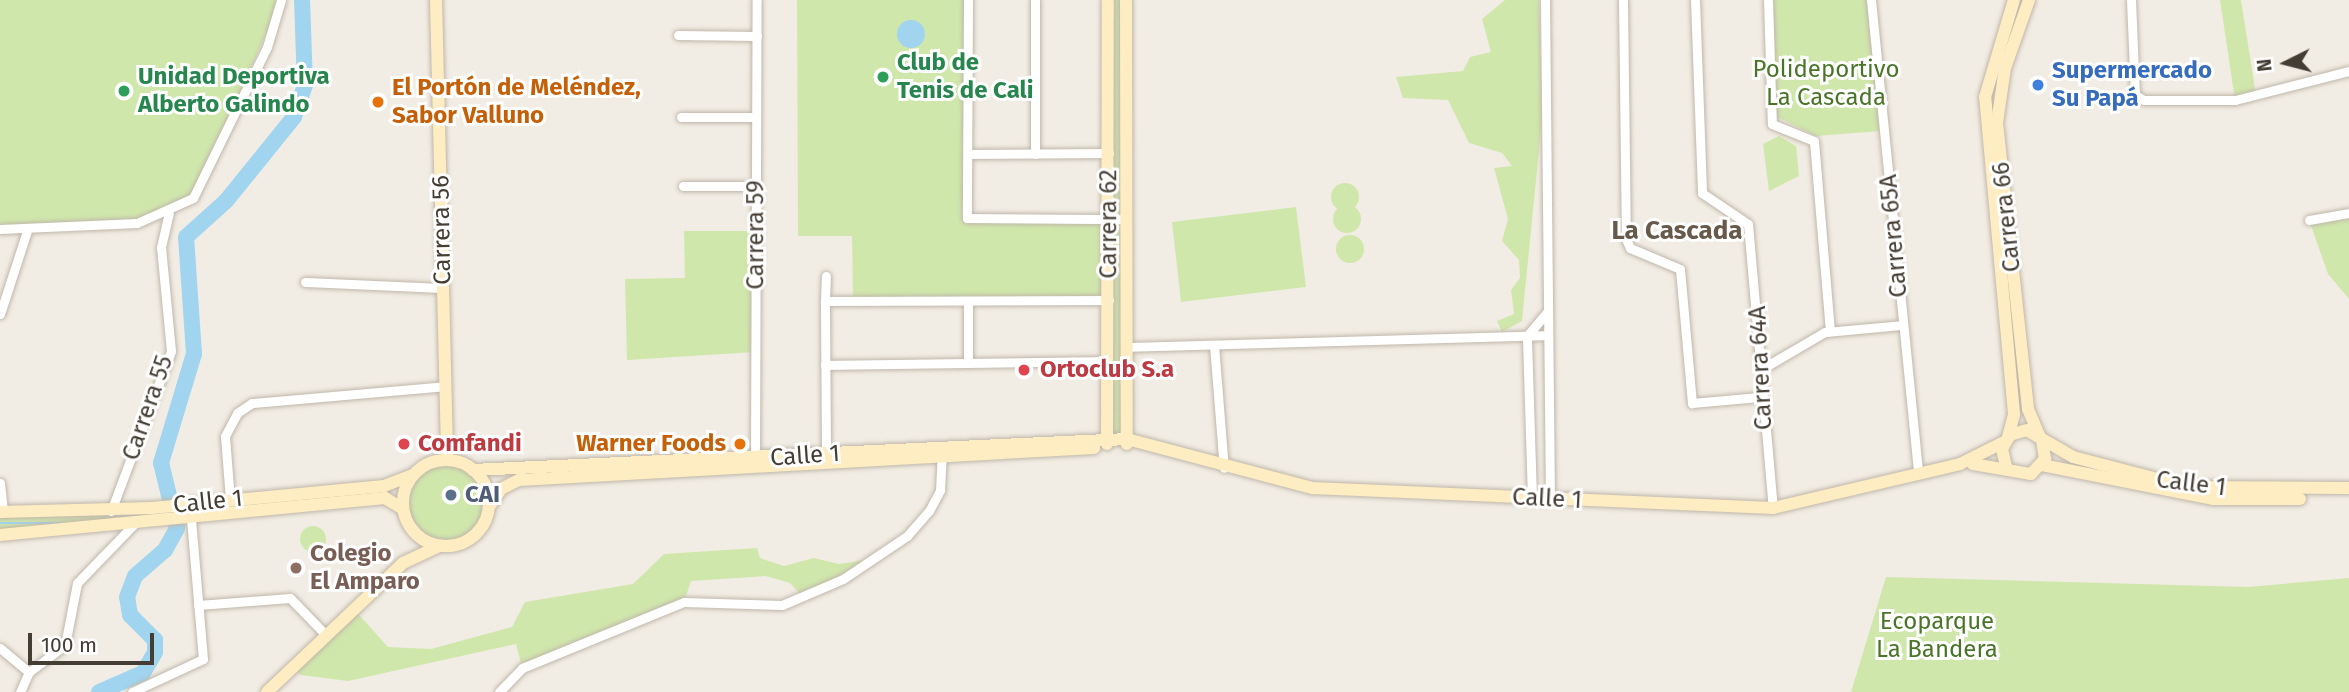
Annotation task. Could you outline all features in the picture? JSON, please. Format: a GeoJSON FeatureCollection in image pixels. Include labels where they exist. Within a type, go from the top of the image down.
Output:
{"type":"FeatureCollection","features":[{"type":"Feature","properties":{"kind":"main road","name":"Carrera 56"},"geometry":{"type":"LineString","coordinates":[[436,0],[447,460]]}},
{"type":"Feature","properties":{"kind":"main road","name":"Carrera 62"},"geometry":{"type":"LineString","coordinates":[[1107,443],[1108,0]]}},
{"type":"Feature","properties":{"kind":"main road","name":"Carrera 62"},"geometry":{"type":"LineString","coordinates":[[1126,0],[1126,347],[1130,443]]}},
{"type":"Feature","properties":{"kind":"main road","name":"Carrera 66"},"geometry":{"type":"LineString","coordinates":[[2006,439],[2014,414],[1985,97],[2014,0]]}},
{"type":"Feature","properties":{"kind":"main road","name":"Carrera 66"},"geometry":{"type":"LineString","coordinates":[[2029,0],[2005,68],[1997,123],[2028,409],[2041,438]]}},
{"type":"Feature","properties":{"kind":"main road"},"geometry":{"type":"LineString","coordinates":[[1108,60],[1126,60]]}},
{"type":"Feature","properties":{"kind":"main road"},"geometry":{"type":"LineString","coordinates":[[2024,430],[2041,438],[2042,465],[2025,475],[2006,466],[2006,439],[2024,430]]}},
{"type":"Feature","properties":{"kind":"main road","name":"Calle 1"},"geometry":{"type":"LineString","coordinates":[[2041,438],[2073,457],[2188,486],[2349,488]]}},
{"type":"Feature","properties":{"kind":"main road","name":"Calle 1"},"geometry":{"type":"LineString","coordinates":[[1960,464],[2006,439]]}},
{"type":"Feature","properties":{"kind":"main road","name":"Calle 1"},"geometry":{"type":"LineString","coordinates":[[473,470],[942,457],[1107,443]]}},
{"type":"Feature","properties":{"kind":"main road","name":"Calle 1"},"geometry":{"type":"LineString","coordinates":[[489,507],[501,489],[519,480],[755,464],[826,453],[1107,443],[1130,443],[1313,488],[1773,508],[1960,464],[2006,466]]}},
{"type":"Feature","properties":{"kind":"main road"},"geometry":{"type":"LineString","coordinates":[[267,692],[324,633],[403,563],[472,538],[489,507],[486,486],[473,470],[447,460],[413,475],[403,509],[412,530],[442,547]]}},
{"type":"Feature","properties":{"kind":"main road","name":"Calle 1"},"geometry":{"type":"LineString","coordinates":[[2042,465],[2214,499],[2349,496]]}},
{"type":"Feature","properties":{"kind":"main road","name":"Calle 1"},"geometry":{"type":"LineString","coordinates":[[2,513],[132,510],[396,485],[413,475]]}},
{"type":"Feature","properties":{"kind":"main road","name":"Calle 1"},"geometry":{"type":"LineString","coordinates":[[0,535],[385,498],[403,509]]}},
{"type":"Feature","properties":{"kind":"main road"},"geometry":{"type":"LineString","coordinates":[[132,510],[134,524]]}},
{"type":"Feature","properties":{"kind":"main road"},"geometry":{"type":"LineString","coordinates":[[403,563],[412,530]]}},
{"type":"Feature","properties":{"kind":"street"},"geometry":{"type":"LineString","coordinates":[[0,229],[136,223],[169,213],[193,198],[208,175],[267,47],[281,0]]}},
{"type":"Feature","properties":{"kind":"street","name":"Carrera 59"},"geometry":{"type":"LineString","coordinates":[[755,464],[757,0]]}},
{"type":"Feature","properties":{"kind":"street"},"geometry":{"type":"LineString","coordinates":[[968,0],[967,218],[1126,219]]}},
{"type":"Feature","properties":{"kind":"street"},"geometry":{"type":"LineString","coordinates":[[1035,0],[1035,154]]}},
{"type":"Feature","properties":{"kind":"street"},"geometry":{"type":"LineString","coordinates":[[1545,0],[1550,500]]}},
{"type":"Feature","properties":{"kind":"street"},"geometry":{"type":"LineString","coordinates":[[1623,0],[1626,239],[1630,248],[1680,269],[1692,403],[1759,397]]}},
{"type":"Feature","properties":{"kind":"street","name":"Carrera 64A"},"geometry":{"type":"LineString","coordinates":[[1695,0],[1702,193],[1748,224],[1765,367],[1759,397],[1773,508]]}},
{"type":"Feature","properties":{"kind":"street"},"geometry":{"type":"LineString","coordinates":[[1768,0],[1772,124],[1814,141],[1830,331]]}},
{"type":"Feature","properties":{"kind":"street","name":"Carrera 65A"},"geometry":{"type":"LineString","coordinates":[[1871,0],[1918,473]]}},
{"type":"Feature","properties":{"kind":"street"},"geometry":{"type":"LineString","coordinates":[[2131,0],[2139,98],[2235,100],[2349,71]]}},
{"type":"Feature","properties":{"kind":"street"},"geometry":{"type":"LineString","coordinates":[[678,35],[757,36]]}},
{"type":"Feature","properties":{"kind":"street"},"geometry":{"type":"LineString","coordinates":[[681,117],[757,117]]}},
{"type":"Feature","properties":{"kind":"street"},"geometry":{"type":"LineString","coordinates":[[968,154],[1109,153]]}},
{"type":"Feature","properties":{"kind":"street"},"geometry":{"type":"LineString","coordinates":[[683,186],[756,186]]}},
{"type":"Feature","properties":{"kind":"street","name":"Carrera 55"},"geometry":{"type":"LineString","coordinates":[[111,511],[171,351],[161,247],[169,213]]}},
{"type":"Feature","properties":{"kind":"street"},"geometry":{"type":"LineString","coordinates":[[2309,220],[2349,213]]}},
{"type":"Feature","properties":{"kind":"street"},"geometry":{"type":"LineString","coordinates":[[0,314],[28,228]]}},
{"type":"Feature","properties":{"kind":"street"},"geometry":{"type":"LineString","coordinates":[[826,276],[826,453]]}},
{"type":"Feature","properties":{"kind":"street"},"geometry":{"type":"LineString","coordinates":[[305,282],[443,288]]}},
{"type":"Feature","properties":{"kind":"street"},"geometry":{"type":"LineString","coordinates":[[825,301],[1109,300]]}},
{"type":"Feature","properties":{"kind":"street"},"geometry":{"type":"LineString","coordinates":[[968,302],[968,363]]}},
{"type":"Feature","properties":{"kind":"street"},"geometry":{"type":"LineString","coordinates":[[1532,498],[1527,336],[1548,311]]}},
{"type":"Feature","properties":{"kind":"street"},"geometry":{"type":"LineString","coordinates":[[1765,367],[1830,331],[1902,325]]}},
{"type":"Feature","properties":{"kind":"street"},"geometry":{"type":"LineString","coordinates":[[1126,347],[1548,335]]}},
{"type":"Feature","properties":{"kind":"street"},"geometry":{"type":"LineString","coordinates":[[1214,345],[1224,468]]}},
{"type":"Feature","properties":{"kind":"street"},"geometry":{"type":"LineString","coordinates":[[825,365],[1108,361]]}},
{"type":"Feature","properties":{"kind":"street"},"geometry":{"type":"LineString","coordinates":[[230,500],[225,436],[237,413],[265,401],[445,386]]}},
{"type":"Feature","properties":{"kind":"street"},"geometry":{"type":"LineString","coordinates":[[499,692],[522,668],[684,602],[782,605],[843,579],[907,536],[929,511],[940,490],[942,457]]}},
{"type":"Feature","properties":{"kind":"street"},"geometry":{"type":"LineString","coordinates":[[0,483],[2,513]]}},
{"type":"Feature","properties":{"kind":"street"},"geometry":{"type":"LineString","coordinates":[[132,692],[203,659],[187,519]]}},
{"type":"Feature","properties":{"kind":"street"},"geometry":{"type":"LineString","coordinates":[[20,692],[29,672],[65,645],[77,583],[134,524]]}},
{"type":"Feature","properties":{"kind":"street"},"geometry":{"type":"LineString","coordinates":[[198,605],[290,598],[324,633]]}},
{"type":"Feature","properties":{"kind":"street"},"geometry":{"type":"LineString","coordinates":[[0,648],[29,672]]}},
{"type":"Feature","properties":{"kind":"green space","name":"Unidad Deportiva Alberto Galindo"},"geometry":{"type":"Polygon","coordinates":[[[0,0],[281,0],[193,198],[137,223],[0,229],[0,0]]]}},
{"type":"Feature","properties":{"kind":"green space"},"geometry":{"type":"Polygon","coordinates":[[[797,0],[968,0],[967,217],[1109,219],[1108,0],[1126,0],[1127,439],[1107,439],[1108,300],[853,300],[852,236],[798,236],[797,0]]]}},
{"type":"Feature","properties":{"kind":"green space"},"geometry":{"type":"Polygon","coordinates":[[[1505,0],[1539,0],[1542,120],[1522,321],[1502,332],[1497,321],[1514,314],[1511,290],[1520,278],[1519,260],[1502,241],[1508,219],[1494,168],[1512,166],[1502,153],[1469,143],[1448,100],[1403,98],[1396,77],[1463,71],[1470,57],[1491,52],[1482,19],[1505,0]]]}},
{"type":"Feature","properties":{"kind":"green space","name":"Polideportivo La Cascada"},"geometry":{"type":"Polygon","coordinates":[[[1773,0],[1868,0],[1880,131],[1816,136],[1777,117],[1773,0]]]}},
{"type":"Feature","properties":{"kind":"green space"},"geometry":{"type":"Polygon","coordinates":[[[2220,0],[2241,0],[2256,95],[2235,100],[2220,0]]]}},
{"type":"Feature","properties":{"kind":"green space"},"geometry":{"type":"Polygon","coordinates":[[[1779,136],[1796,146],[1799,176],[1769,191],[1763,144],[1779,136]]]}},
{"type":"Feature","properties":{"kind":"green space"},"geometry":{"type":"Polygon","coordinates":[[[1345,183],[1355,187],[1359,197],[1355,207],[1345,211],[1335,207],[1331,197],[1335,187],[1345,183]]]}},
{"type":"Feature","properties":{"kind":"green space"},"geometry":{"type":"Polygon","coordinates":[[[1347,205],[1357,209],[1361,219],[1357,229],[1347,233],[1337,229],[1333,219],[1337,209],[1347,205]]]}},
{"type":"Feature","properties":{"kind":"green space"},"geometry":{"type":"Polygon","coordinates":[[[1296,207],[1306,287],[1181,302],[1172,222],[1296,207]]]}},
{"type":"Feature","properties":{"kind":"green space"},"geometry":{"type":"Polygon","coordinates":[[[2349,213],[2349,299],[2328,274],[2309,220],[2349,213]]]}},
{"type":"Feature","properties":{"kind":"green space"},"geometry":{"type":"Polygon","coordinates":[[[684,231],[756,231],[755,352],[627,360],[625,279],[685,278],[684,231]]]}},
{"type":"Feature","properties":{"kind":"green space"},"geometry":{"type":"Polygon","coordinates":[[[1350,235],[1360,239],[1364,249],[1360,259],[1350,263],[1340,259],[1336,249],[1340,239],[1350,235]]]}},
{"type":"Feature","properties":{"kind":"green space"},"geometry":{"type":"Polygon","coordinates":[[[446,460],[463,463],[477,472],[486,486],[489,503],[486,520],[477,534],[463,543],[446,546],[429,543],[415,534],[406,520],[403,503],[406,486],[415,472],[429,463],[446,460]]]}},
{"type":"Feature","properties":{"kind":"green space"},"geometry":{"type":"Polygon","coordinates":[[[111,511],[113,526],[0,535],[0,512],[111,511]]]}},
{"type":"Feature","properties":{"kind":"green space"},"geometry":{"type":"Polygon","coordinates":[[[313,526],[322,530],[326,539],[322,548],[313,552],[304,548],[300,539],[304,530],[313,526]]]}},
{"type":"Feature","properties":{"kind":"green space"},"geometry":{"type":"Polygon","coordinates":[[[757,548],[760,558],[784,566],[814,558],[839,564],[872,559],[801,595],[790,583],[766,576],[691,581],[684,602],[522,668],[516,644],[348,681],[301,675],[289,665],[353,608],[388,647],[431,649],[512,627],[525,602],[633,584],[664,554],[757,548]]]}},
{"type":"Feature","properties":{"kind":"green space","name":"Ecoparque La Bandera"},"geometry":{"type":"Polygon","coordinates":[[[1886,577],[2248,587],[2349,578],[2349,692],[1851,692],[1886,577]]]}},
{"type":"Feature","properties":{"kind":"water"},"geometry":{"type":"Polygon","coordinates":[[[911,20],[921,24],[925,34],[921,44],[911,48],[901,44],[897,34],[901,24],[911,20]]]}},
{"type":"Feature","properties":{"kind":"waterway"},"geometry":{"type":"LineString","coordinates":[[99,692],[143,673],[155,652],[155,640],[130,615],[127,597],[135,576],[165,550],[177,528],[161,463],[194,354],[186,237],[226,201],[294,117],[305,85],[302,0]]}},
{"type":"Feature","properties":{"kind":"waterway"},"geometry":{"type":"LineString","coordinates":[[0,523],[60,523]]}},
{"type":"Feature","properties":{"kind":"place","name":"Club de Tenis de Cali"},"geometry":{"type":"Point","coordinates":[883,77]}},
{"type":"Feature","properties":{"kind":"place","name":"Supermercado Su Papá"},"geometry":{"type":"Point","coordinates":[2038,85]}},
{"type":"Feature","properties":{"kind":"place","name":"Unidad Deportiva Alberto Galindo"},"geometry":{"type":"Point","coordinates":[124,91]}},
{"type":"Feature","properties":{"kind":"place","name":"El Portón de Meléndez, Sabor Valluno"},"geometry":{"type":"Point","coordinates":[378,102]}},
{"type":"Feature","properties":{"kind":"place","name":"Ortoclub S.a"},"geometry":{"type":"Point","coordinates":[1024,370]}},
{"type":"Feature","properties":{"kind":"place","name":"Comfandi"},"geometry":{"type":"Point","coordinates":[404,444]}},
{"type":"Feature","properties":{"kind":"place","name":"Warner Foods"},"geometry":{"type":"Point","coordinates":[740,444]}},
{"type":"Feature","properties":{"kind":"place","name":"CAI"},"geometry":{"type":"Point","coordinates":[451,495]}},
{"type":"Feature","properties":{"kind":"place","name":"Colegio El Amparo"},"geometry":{"type":"Point","coordinates":[296,568]}},
{"type":"Feature","properties":{"kind":"district","name":"La Cascada"},"geometry":{"type":"Point","coordinates":[1677,231]}}]}
